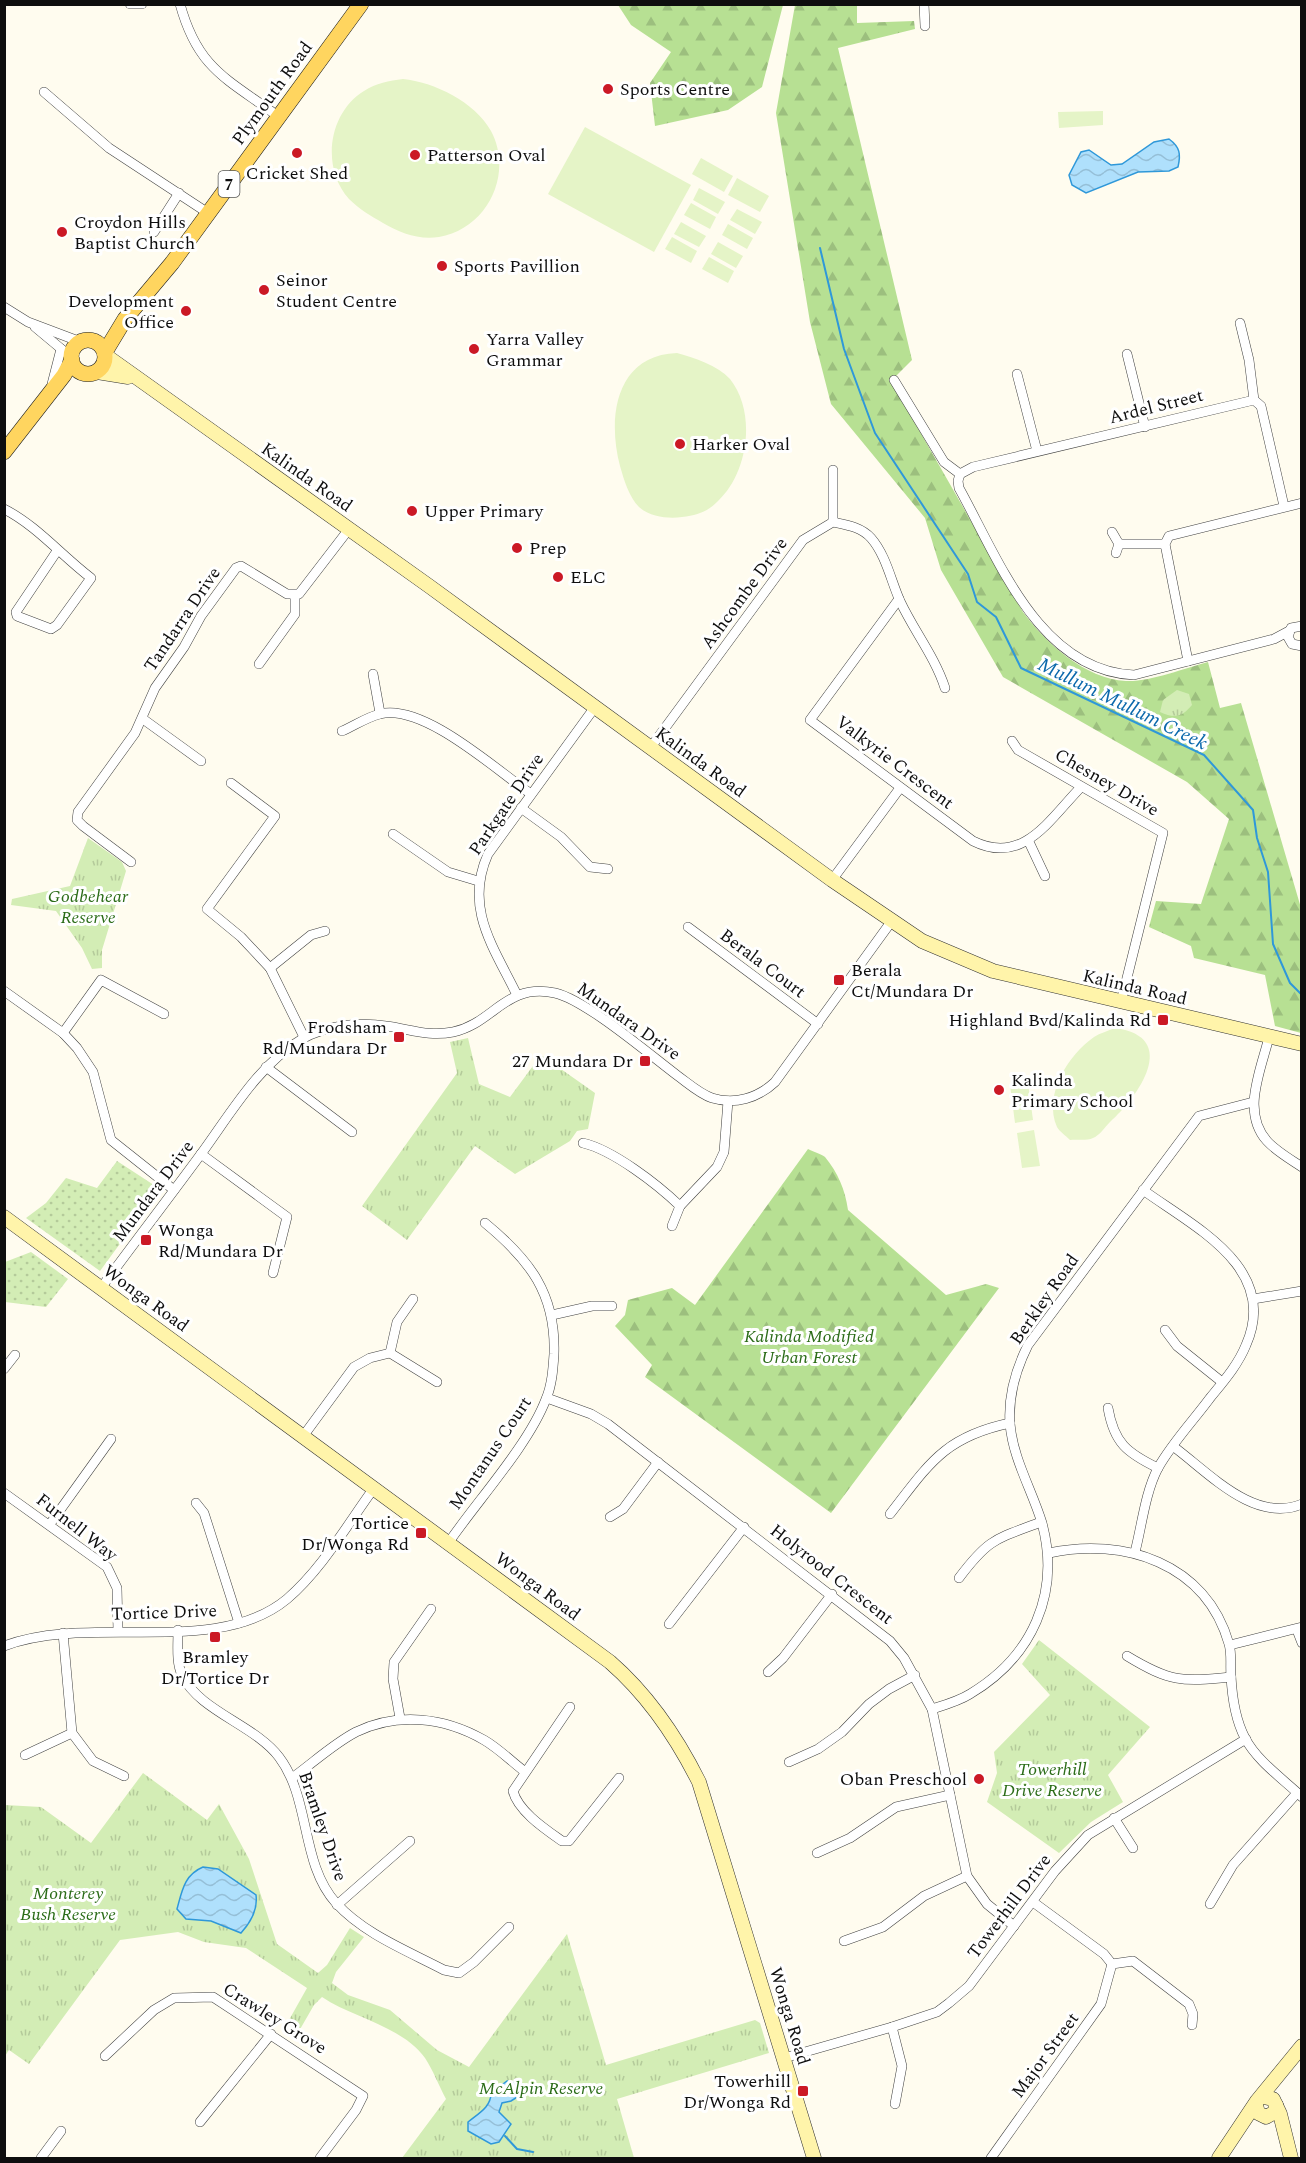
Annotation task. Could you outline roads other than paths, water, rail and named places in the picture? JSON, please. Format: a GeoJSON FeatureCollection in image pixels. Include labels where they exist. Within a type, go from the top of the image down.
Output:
{"type":"FeatureCollection","features":[{"type":"Feature","properties":{"kind":"main road","name":"Plymouth Road"},"geometry":{"type":"LineString","coordinates":[[109,358],[125,319],[167,269],[361,4]]}},
{"type":"Feature","properties":{"kind":"main road","name":"Plymouth Road"},"geometry":{"type":"LineString","coordinates":[[86,341],[125,319]]}},
{"type":"Feature","properties":{"kind":"main road","name":"7"},"geometry":{"type":"LineString","coordinates":[[4,452],[64,375],[68,355],[74,348],[86,341]]}},
{"type":"Feature","properties":{"kind":"main road"},"geometry":{"type":"LineString","coordinates":[[86,341],[100,344],[109,358]]}},
{"type":"Feature","properties":{"kind":"main road"},"geometry":{"type":"LineString","coordinates":[[68,355],[90,372]]}},
{"type":"Feature","properties":{"kind":"main road","name":"7"},"geometry":{"type":"LineString","coordinates":[[47,396],[104,365],[109,358]]}},
{"type":"Feature","properties":{"kind":"street"},"geometry":{"type":"LineString","coordinates":[[130,4],[142,4]]}},
{"type":"Feature","properties":{"kind":"street"},"geometry":{"type":"LineString","coordinates":[[180,4],[195,47],[209,66],[279,117]]}},
{"type":"Feature","properties":{"kind":"street"},"geometry":{"type":"LineString","coordinates":[[924,4],[925,26]]}},
{"type":"Feature","properties":{"kind":"street"},"geometry":{"type":"LineString","coordinates":[[44,93],[109,148],[208,213]]}},
{"type":"Feature","properties":{"kind":"street"},"geometry":{"type":"LineString","coordinates":[[154,231],[179,193]]}},
{"type":"Feature","properties":{"kind":"street"},"geometry":{"type":"LineString","coordinates":[[4,308],[28,322],[68,355]]}},
{"type":"Feature","properties":{"kind":"street"},"geometry":{"type":"LineString","coordinates":[[28,322],[86,341]]}},
{"type":"Feature","properties":{"kind":"street"},"geometry":{"type":"LineString","coordinates":[[1239,323],[1250,360],[1254,400],[1261,406],[1284,506]]}},
{"type":"Feature","properties":{"kind":"street"},"geometry":{"type":"LineString","coordinates":[[1126,354],[1145,427]]}},
{"type":"Feature","properties":{"kind":"street","name":"Kalinda Road"},"geometry":{"type":"LineString","coordinates":[[109,358],[651,747],[832,880],[922,941],[993,971],[1302,1044]]}},
{"type":"Feature","properties":{"kind":"street","name":"Kalinda Road"},"geometry":{"type":"LineString","coordinates":[[90,372],[118,374],[139,381]]}},
{"type":"Feature","properties":{"kind":"street"},"geometry":{"type":"LineString","coordinates":[[1017,374],[1037,451]]}},
{"type":"Feature","properties":{"kind":"street"},"geometry":{"type":"LineString","coordinates":[[894,380],[944,462],[960,474],[959,488],[1029,615],[1049,636],[1091,665],[1111,674],[1134,675],[1274,639],[1294,626],[1302,626]]}},
{"type":"Feature","properties":{"kind":"street","name":"Ardel Street"},"geometry":{"type":"LineString","coordinates":[[960,474],[973,467],[1254,400]]}},
{"type":"Feature","properties":{"kind":"street"},"geometry":{"type":"LineString","coordinates":[[833,470],[833,522],[861,530],[872,539],[899,599],[940,672],[945,688]]}},
{"type":"Feature","properties":{"kind":"street"},"geometry":{"type":"LineString","coordinates":[[1188,661],[1165,544],[1169,536],[1302,502]]}},
{"type":"Feature","properties":{"kind":"street"},"geometry":{"type":"LineString","coordinates":[[4,509],[27,522],[57,551],[91,578],[57,625],[51,629],[18,616],[16,612],[57,551]]}},
{"type":"Feature","properties":{"kind":"street","name":"Ashcombe Drive"},"geometry":{"type":"LineString","coordinates":[[651,747],[803,540],[833,522]]}},
{"type":"Feature","properties":{"kind":"street"},"geometry":{"type":"LineString","coordinates":[[259,664],[295,614],[295,595],[302,591],[349,529]]}},
{"type":"Feature","properties":{"kind":"street"},"geometry":{"type":"LineString","coordinates":[[1112,532],[1117,549],[1165,544]]}},
{"type":"Feature","properties":{"kind":"street","name":"Tandarra Drive"},"geometry":{"type":"LineString","coordinates":[[131,862],[90,833],[77,820],[78,812],[143,719],[155,688],[184,647],[201,616],[236,568],[246,566],[287,594],[295,595]]}},
{"type":"Feature","properties":{"kind":"street","name":"Valkyrie Crescent"},"geometry":{"type":"LineString","coordinates":[[899,599],[810,720],[900,788],[983,846],[1001,849],[1029,842]]}},
{"type":"Feature","properties":{"kind":"street"},"geometry":{"type":"LineString","coordinates":[[1289,631],[1302,657]]}},
{"type":"Feature","properties":{"kind":"street"},"geometry":{"type":"LineString","coordinates":[[1274,639],[1295,644]]}},
{"type":"Feature","properties":{"kind":"street"},"geometry":{"type":"LineString","coordinates":[[373,674],[380,714]]}},
{"type":"Feature","properties":{"kind":"street","name":"Parkgate Drive"},"geometry":{"type":"LineString","coordinates":[[517,994],[482,922],[478,902],[478,881],[488,854],[595,707]]}},
{"type":"Feature","properties":{"kind":"street"},"geometry":{"type":"LineString","coordinates":[[342,731],[380,714],[408,714],[432,723],[531,794]]}},
{"type":"Feature","properties":{"kind":"street"},"geometry":{"type":"LineString","coordinates":[[143,719],[201,761]]}},
{"type":"Feature","properties":{"kind":"street","name":"Chesney Drive"},"geometry":{"type":"LineString","coordinates":[[1012,741],[1018,750],[1163,833],[1121,1002]]}},
{"type":"Feature","properties":{"kind":"street"},"geometry":{"type":"LineString","coordinates":[[231,783],[275,816],[207,909],[241,937],[270,968],[304,1037]]}},
{"type":"Feature","properties":{"kind":"street"},"geometry":{"type":"LineString","coordinates":[[1045,876],[1029,842],[1081,787]]}},
{"type":"Feature","properties":{"kind":"street"},"geometry":{"type":"LineString","coordinates":[[832,880],[900,788]]}},
{"type":"Feature","properties":{"kind":"street"},"geometry":{"type":"LineString","coordinates":[[520,808],[561,837],[590,867],[608,869]]}},
{"type":"Feature","properties":{"kind":"street"},"geometry":{"type":"LineString","coordinates":[[393,834],[448,872],[478,881]]}},
{"type":"Feature","properties":{"kind":"street","name":"Mundara Drive"},"geometry":{"type":"LineString","coordinates":[[101,1288],[266,1067],[304,1037],[328,1029],[357,1024],[382,1025],[430,1035],[457,1031],[476,1022],[517,994],[542,991],[568,997],[700,1092],[728,1101],[753,1097],[767,1090],[783,1073],[891,922]]}},
{"type":"Feature","properties":{"kind":"street","name":"Berala Court"},"geometry":{"type":"LineString","coordinates":[[688,927],[818,1024]]}},
{"type":"Feature","properties":{"kind":"street"},"geometry":{"type":"LineString","coordinates":[[270,968],[311,935],[325,931]]}},
{"type":"Feature","properties":{"kind":"street"},"geometry":{"type":"LineString","coordinates":[[63,1033],[101,980],[164,1014]]}},
{"type":"Feature","properties":{"kind":"street"},"geometry":{"type":"LineString","coordinates":[[4,991],[63,1033],[90,1065],[111,1140],[174,1190]]}},
{"type":"Feature","properties":{"kind":"street"},"geometry":{"type":"LineString","coordinates":[[1269,1037],[1253,1102],[1260,1131],[1268,1143],[1302,1167]]}},
{"type":"Feature","properties":{"kind":"street"},"geometry":{"type":"LineString","coordinates":[[266,1067],[352,1132]]}},
{"type":"Feature","properties":{"kind":"street"},"geometry":{"type":"LineString","coordinates":[[672,1226],[680,1206],[717,1167],[724,1152],[728,1101]]}},
{"type":"Feature","properties":{"kind":"street","name":"Berkley Road"},"geometry":{"type":"LineString","coordinates":[[932,1709],[968,1696],[1006,1668],[1019,1652],[1038,1618],[1043,1603],[1049,1553],[1041,1522],[1015,1450],[1010,1423],[1013,1386],[1028,1345],[1199,1116],[1253,1102]]}},
{"type":"Feature","properties":{"kind":"street"},"geometry":{"type":"LineString","coordinates":[[583,1143],[598,1147],[680,1206]]}},
{"type":"Feature","properties":{"kind":"street"},"geometry":{"type":"LineString","coordinates":[[201,1154],[287,1217],[273,1273]]}},
{"type":"Feature","properties":{"kind":"street"},"geometry":{"type":"LineString","coordinates":[[1136,1552],[1150,1491],[1158,1468],[1222,1382],[1247,1343],[1253,1299],[1244,1274],[1227,1250],[1143,1190]]}},
{"type":"Feature","properties":{"kind":"street","name":"Wonga Road"},"geometry":{"type":"LineString","coordinates":[[4,1218],[449,1542],[609,1662],[640,1691],[674,1736],[699,1782],[814,2158]]}},
{"type":"Feature","properties":{"kind":"street","name":"Montanus Court"},"geometry":{"type":"LineString","coordinates":[[449,1542],[529,1432],[547,1398],[553,1370],[552,1315],[536,1275],[527,1263],[485,1223]]}},
{"type":"Feature","properties":{"kind":"street"},"geometry":{"type":"LineString","coordinates":[[1253,1299],[1302,1292]]}},
{"type":"Feature","properties":{"kind":"street"},"geometry":{"type":"LineString","coordinates":[[390,1353],[397,1322],[413,1299]]}},
{"type":"Feature","properties":{"kind":"street"},"geometry":{"type":"LineString","coordinates":[[552,1315],[592,1306],[612,1306]]}},
{"type":"Feature","properties":{"kind":"street"},"geometry":{"type":"LineString","coordinates":[[1165,1330],[1177,1346],[1222,1382]]}},
{"type":"Feature","properties":{"kind":"street"},"geometry":{"type":"LineString","coordinates":[[304,1435],[354,1367],[369,1358],[390,1353],[437,1382]]}},
{"type":"Feature","properties":{"kind":"street"},"geometry":{"type":"LineString","coordinates":[[4,1369],[15,1355]]}},
{"type":"Feature","properties":{"kind":"street","name":"Holyrood Crescent"},"geometry":{"type":"LineString","coordinates":[[547,1398],[591,1414],[608,1424],[832,1594],[890,1641],[915,1675],[932,1709],[967,1876],[987,1904],[1014,1926]]}},
{"type":"Feature","properties":{"kind":"street"},"geometry":{"type":"LineString","coordinates":[[1108,1408],[1111,1426],[1119,1441],[1133,1456],[1158,1468]]}},
{"type":"Feature","properties":{"kind":"street"},"geometry":{"type":"LineString","coordinates":[[890,1514],[936,1457],[947,1448],[981,1429],[1010,1423]]}},
{"type":"Feature","properties":{"kind":"street"},"geometry":{"type":"LineString","coordinates":[[50,1524],[111,1439]]}},
{"type":"Feature","properties":{"kind":"street"},"geometry":{"type":"LineString","coordinates":[[1174,1447],[1248,1502],[1265,1509],[1283,1510],[1302,1504]]}},
{"type":"Feature","properties":{"kind":"street"},"geometry":{"type":"LineString","coordinates":[[610,1518],[623,1509],[658,1462]]}},
{"type":"Feature","properties":{"kind":"street","name":"Tortice Drive"},"geometry":{"type":"LineString","coordinates":[[4,1646],[35,1636],[63,1633],[219,1628],[263,1614],[286,1600],[301,1585],[374,1488]]}},
{"type":"Feature","properties":{"kind":"street","name":"Furnell Way"},"geometry":{"type":"LineString","coordinates":[[4,1493],[107,1567],[117,1588],[118,1631]]}},
{"type":"Feature","properties":{"kind":"street"},"geometry":{"type":"LineString","coordinates":[[196,1503],[204,1514],[239,1623]]}},
{"type":"Feature","properties":{"kind":"street"},"geometry":{"type":"LineString","coordinates":[[959,1578],[975,1557],[992,1541],[1041,1522]]}},
{"type":"Feature","properties":{"kind":"street"},"geometry":{"type":"LineString","coordinates":[[669,1624],[744,1527]]}},
{"type":"Feature","properties":{"kind":"street"},"geometry":{"type":"LineString","coordinates":[[1049,1553],[1105,1547],[1136,1552],[1163,1564],[1196,1589],[1218,1619],[1230,1645],[1235,1709],[1245,1739],[1265,1763],[1299,1795],[1233,1864],[1210,1904]]}},
{"type":"Feature","properties":{"kind":"street"},"geometry":{"type":"LineString","coordinates":[[768,1672],[783,1658],[832,1594]]}},
{"type":"Feature","properties":{"kind":"street"},"geometry":{"type":"LineString","coordinates":[[400,1718],[393,1679],[394,1662],[431,1609]]}},
{"type":"Feature","properties":{"kind":"street"},"geometry":{"type":"LineString","coordinates":[[1230,1645],[1299,1629],[1302,1643]]}},
{"type":"Feature","properties":{"kind":"street","name":"Bramley Drive"},"geometry":{"type":"LineString","coordinates":[[178,1630],[178,1663],[189,1686],[198,1696],[265,1743],[278,1756],[292,1778],[317,1874],[337,1905],[359,1923],[444,1970],[459,1973],[474,1962],[509,1927]]}},
{"type":"Feature","properties":{"kind":"street"},"geometry":{"type":"LineString","coordinates":[[63,1633],[72,1733],[93,1761],[124,1776]]}},
{"type":"Feature","properties":{"kind":"street"},"geometry":{"type":"LineString","coordinates":[[1127,1656],[1164,1677],[1178,1680],[1231,1677]]}},
{"type":"Feature","properties":{"kind":"street"},"geometry":{"type":"LineString","coordinates":[[789,1762],[818,1749],[842,1732],[869,1704],[889,1689],[915,1675]]}},
{"type":"Feature","properties":{"kind":"street"},"geometry":{"type":"LineString","coordinates":[[570,1707],[524,1771],[513,1791],[516,1802],[562,1841],[574,1837],[620,1778]]}},
{"type":"Feature","properties":{"kind":"street"},"geometry":{"type":"LineString","coordinates":[[292,1778],[354,1733],[376,1723],[400,1718],[437,1721],[484,1740],[524,1771]]}},
{"type":"Feature","properties":{"kind":"street"},"geometry":{"type":"LineString","coordinates":[[25,1755],[72,1733]]}},
{"type":"Feature","properties":{"kind":"street","name":"Towerhill Drive"},"geometry":{"type":"LineString","coordinates":[[784,2058],[937,2012],[961,1994],[1080,1842],[1114,1818],[1245,1739]]}},
{"type":"Feature","properties":{"kind":"street"},"geometry":{"type":"LineString","coordinates":[[818,1853],[850,1838],[896,1807],[950,1795]]}},
{"type":"Feature","properties":{"kind":"street"},"geometry":{"type":"LineString","coordinates":[[1114,1818],[1132,1848]]}},
{"type":"Feature","properties":{"kind":"street"},"geometry":{"type":"LineString","coordinates":[[337,1905],[410,1840]]}},
{"type":"Feature","properties":{"kind":"street"},"geometry":{"type":"LineString","coordinates":[[844,1941],[883,1927],[924,1896],[967,1876]]}},
{"type":"Feature","properties":{"kind":"street"},"geometry":{"type":"LineString","coordinates":[[1033,1902],[1104,1954],[1112,1964],[1133,1961],[1189,2004],[1193,2014],[1192,2025]]}},
{"type":"Feature","properties":{"kind":"street","name":"Major Street"},"geometry":{"type":"LineString","coordinates":[[991,2158],[1101,2004],[1112,1964]]}},
{"type":"Feature","properties":{"kind":"street","name":"Crawley Grove"},"geometry":{"type":"LineString","coordinates":[[105,2056],[154,2010],[174,1998],[213,1997],[363,2096],[356,2110],[320,2158]]}},
{"type":"Feature","properties":{"kind":"street"},"geometry":{"type":"LineString","coordinates":[[891,2027],[902,2066],[895,2104]]}},
{"type":"Feature","properties":{"kind":"street"},"geometry":{"type":"LineString","coordinates":[[200,2122],[271,2034]]}},
{"type":"Feature","properties":{"kind":"street"},"geometry":{"type":"LineString","coordinates":[[1219,2158],[1234,2137],[1266,2107],[1278,2079],[1302,2046]]}},
{"type":"Feature","properties":{"kind":"street"},"geometry":{"type":"LineString","coordinates":[[1266,2107],[1285,2129],[1289,2152]]}},
{"type":"Feature","properties":{"kind":"street"},"geometry":{"type":"LineString","coordinates":[[41,2158],[61,2131]]}},
{"type":"Feature","properties":{"kind":"water"},"geometry":{"type":"Polygon","coordinates":[[[1169,139],[1179,151],[1178,167],[1169,171],[1138,172],[1086,193],[1072,185],[1069,175],[1081,152],[1089,150],[1111,165],[1122,164],[1154,142],[1169,139]]]}},
{"type":"Feature","properties":{"kind":"water"},"geometry":{"type":"Polygon","coordinates":[[[203,1867],[218,1869],[256,1895],[253,1915],[241,1933],[211,1921],[186,1919],[177,1909],[182,1890],[188,1879],[203,1867]]]}},
{"type":"Feature","properties":{"kind":"water"},"geometry":{"type":"Polygon","coordinates":[[[507,2081],[523,2084],[522,2094],[511,2101],[502,2103],[499,2112],[511,2124],[499,2142],[491,2144],[468,2131],[468,2122],[487,2106],[491,2093],[507,2081]]]}},
{"type":"Feature","properties":{"kind":"waterway","name":"Mullum Mullum Creek"},"geometry":{"type":"LineString","coordinates":[[820,248],[844,349],[875,433],[968,574],[977,602],[996,617],[1021,668],[1204,755],[1253,810],[1257,838],[1268,872],[1273,944],[1290,983],[1302,995]]}},
{"type":"Feature","properties":{"kind":"waterway"},"geometry":{"type":"LineString","coordinates":[[505,2136],[517,2149],[533,2152]]}},
{"type":"Feature","properties":{"kind":"place","name":"Sports Centre"},"geometry":{"type":"Point","coordinates":[608,89]}},
{"type":"Feature","properties":{"kind":"place","name":"Cricket Shed"},"geometry":{"type":"Point","coordinates":[297,153]}},
{"type":"Feature","properties":{"kind":"place","name":"Patterson Oval"},"geometry":{"type":"Point","coordinates":[415,155]}},
{"type":"Feature","properties":{"kind":"place","name":"Croydon Hills Baptist Church"},"geometry":{"type":"Point","coordinates":[62,232]}},
{"type":"Feature","properties":{"kind":"place","name":"Sports Pavillion"},"geometry":{"type":"Point","coordinates":[442,266]}},
{"type":"Feature","properties":{"kind":"place","name":"Seinor Student Centre"},"geometry":{"type":"Point","coordinates":[264,290]}},
{"type":"Feature","properties":{"kind":"place","name":"Development Office"},"geometry":{"type":"Point","coordinates":[186,311]}},
{"type":"Feature","properties":{"kind":"place","name":"Yarra Valley Grammar"},"geometry":{"type":"Point","coordinates":[474,349]}},
{"type":"Feature","properties":{"kind":"place","name":"Harker Oval"},"geometry":{"type":"Point","coordinates":[680,444]}},
{"type":"Feature","properties":{"kind":"place","name":"Upper Primary"},"geometry":{"type":"Point","coordinates":[412,511]}},
{"type":"Feature","properties":{"kind":"place","name":"Prep"},"geometry":{"type":"Point","coordinates":[517,548]}},
{"type":"Feature","properties":{"kind":"place","name":"ELC"},"geometry":{"type":"Point","coordinates":[558,577]}},
{"type":"Feature","properties":{"kind":"place","name":"Berala Ct/Mundara Dr"},"geometry":{"type":"Point","coordinates":[839,980]}},
{"type":"Feature","properties":{"kind":"place","name":"Highland Bvd/Kalinda Rd"},"geometry":{"type":"Point","coordinates":[1163,1020]}},
{"type":"Feature","properties":{"kind":"place","name":"Frodsham Rd/Mundara Dr"},"geometry":{"type":"Point","coordinates":[399,1037]}},
{"type":"Feature","properties":{"kind":"place","name":"27 Mundara Dr"},"geometry":{"type":"Point","coordinates":[645,1061]}},
{"type":"Feature","properties":{"kind":"place","name":"Kalinda Primary School"},"geometry":{"type":"Point","coordinates":[999,1090]}},
{"type":"Feature","properties":{"kind":"place","name":"Wonga Rd/Mundara Dr"},"geometry":{"type":"Point","coordinates":[146,1240]}},
{"type":"Feature","properties":{"kind":"place","name":"Tortice Dr/Wonga Rd"},"geometry":{"type":"Point","coordinates":[421,1533]}},
{"type":"Feature","properties":{"kind":"place","name":"Bramley Dr/Tortice Dr"},"geometry":{"type":"Point","coordinates":[215,1637]}},
{"type":"Feature","properties":{"kind":"place","name":"Oban Preschool"},"geometry":{"type":"Point","coordinates":[979,1779]}},
{"type":"Feature","properties":{"kind":"place","name":"Towerhill Dr/Wonga Rd"},"geometry":{"type":"Point","coordinates":[803,2091]}},
{"type":"Feature","properties":{"kind":"park label","name":"Godbehear Reserve"},"geometry":{"type":"Point","coordinates":[88,906]}},
{"type":"Feature","properties":{"kind":"park label","name":"Kalinda Modified Urban Forest"},"geometry":{"type":"Point","coordinates":[809,1346]}},
{"type":"Feature","properties":{"kind":"park label","name":"Towerhill Drive Reserve"},"geometry":{"type":"Point","coordinates":[1052,1779]}},
{"type":"Feature","properties":{"kind":"park label","name":"Monterey Bush Reserve"},"geometry":{"type":"Point","coordinates":[68,1903]}},
{"type":"Feature","properties":{"kind":"park label","name":"McAlpin Reserve"},"geometry":{"type":"Point","coordinates":[541,2088]}}]}
